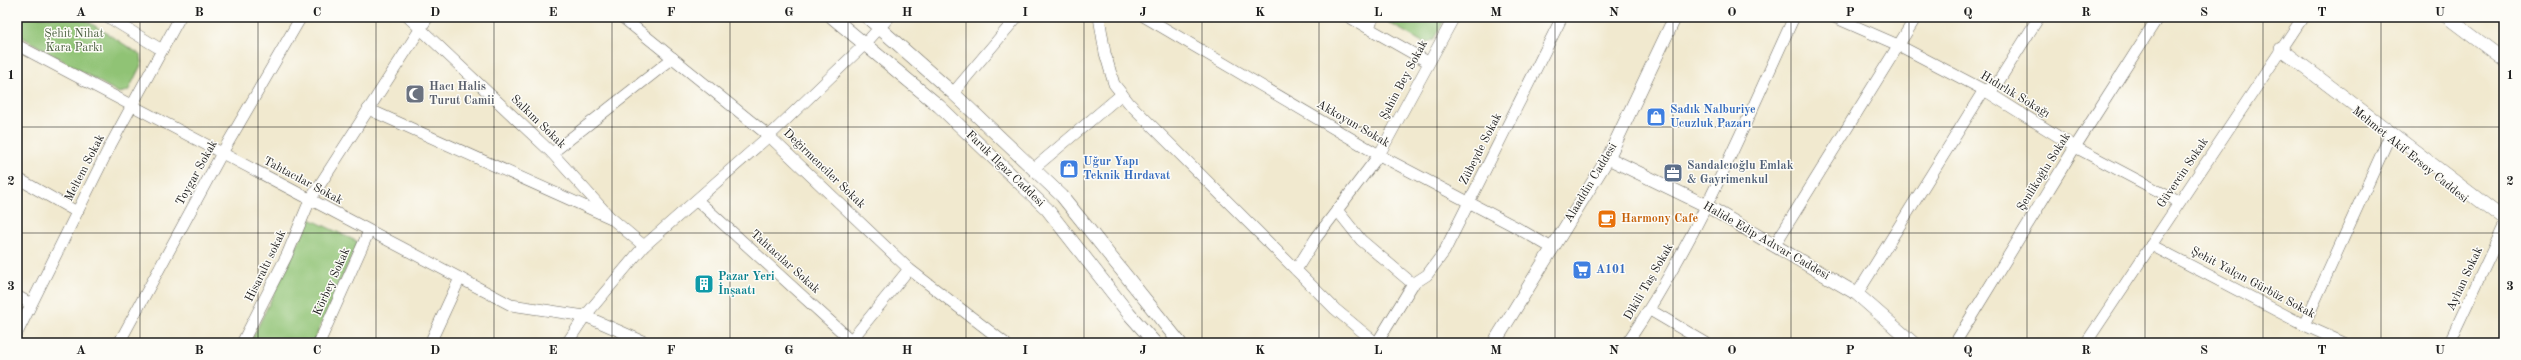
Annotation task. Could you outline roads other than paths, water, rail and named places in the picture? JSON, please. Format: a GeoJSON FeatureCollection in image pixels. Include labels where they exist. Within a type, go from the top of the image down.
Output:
{"type":"FeatureCollection","features":[{"type":"Feature","properties":{"kind":"street"},"geometry":{"type":"LineString","coordinates":[[108,17],[162,50]]}},
{"type":"Feature","properties":{"kind":"street","name":"Meltem Sokak"},"geometry":{"type":"LineString","coordinates":[[17,333],[77,212],[180,17]]}},
{"type":"Feature","properties":{"kind":"street","name":"Toygar Sokak"},"geometry":{"type":"LineString","coordinates":[[120,343],[222,153],[301,17]]}},
{"type":"Feature","properties":{"kind":"street","name":"Salkım Sokak"},"geometry":{"type":"LineString","coordinates":[[408,17],[552,152],[611,218]]}},
{"type":"Feature","properties":{"kind":"street","name":"Hisaraltı sokak"},"geometry":{"type":"LineString","coordinates":[[242,343],[287,255],[310,200],[428,17]]}},
{"type":"Feature","properties":{"kind":"street","name":"Değirmenciler Sokak"},"geometry":{"type":"LineString","coordinates":[[622,17],[770,136],[909,269],[1005,343]]}},
{"type":"Feature","properties":{"kind":"street","name":"Faruk Ilgaz Caddesi"},"geometry":{"type":"LineString","coordinates":[[832,17],[939,106],[1047,209],[1129,314],[1155,343]]}},
{"type":"Feature","properties":{"kind":"street","name":"Faruk Ilgaz Caddesi"},"geometry":{"type":"LineString","coordinates":[[867,17],[953,93],[1062,196],[1180,343]]}},
{"type":"Feature","properties":{"kind":"street"},"geometry":{"type":"LineString","coordinates":[[567,343],[585,316],[644,246],[770,136],[865,44],[889,17]]}},
{"type":"Feature","properties":{"kind":"street"},"geometry":{"type":"LineString","coordinates":[[953,93],[1017,17]]}},
{"type":"Feature","properties":{"kind":"street"},"geometry":{"type":"LineString","coordinates":[[1099,17],[1114,84],[1122,94],[1335,309],[1377,343]]}},
{"type":"Feature","properties":{"kind":"street","name":"Akkoyun Sokak"},"geometry":{"type":"LineString","coordinates":[[1145,17],[1379,155],[1469,201],[1552,248]]}},
{"type":"Feature","properties":{"kind":"street"},"geometry":{"type":"LineString","coordinates":[[1349,17],[1428,62]]}},
{"type":"Feature","properties":{"kind":"street"},"geometry":{"type":"LineString","coordinates":[[1368,28],[1374,17]]}},
{"type":"Feature","properties":{"kind":"street","name":"Şahin Bey Sokak"},"geometry":{"type":"LineString","coordinates":[[1296,270],[1316,238],[1379,155],[1428,62],[1454,17]]}},
{"type":"Feature","properties":{"kind":"street","name":"Zübeyde Sokak"},"geometry":{"type":"LineString","coordinates":[[1377,343],[1413,284],[1427,276],[1444,252],[1562,17]]}},
{"type":"Feature","properties":{"kind":"street","name":"Dikili Taş Sokak"},"geometry":{"type":"LineString","coordinates":[[1627,343],[1650,310],[1707,206],[1794,17]]}},
{"type":"Feature","properties":{"kind":"street","name":"Hıdırlık Sokağı"},"geometry":{"type":"LineString","coordinates":[[1834,17],[1898,46],[1984,90],[2075,147],[2179,202]]}},
{"type":"Feature","properties":{"kind":"street"},"geometry":{"type":"LineString","coordinates":[[1774,246],[1916,17]]}},
{"type":"Feature","properties":{"kind":"street"},"geometry":{"type":"LineString","coordinates":[[1857,294],[1984,90],[1995,87],[2039,17]]}},
{"type":"Feature","properties":{"kind":"street","name":"Şenlikoğlu Sokak"},"geometry":{"type":"LineString","coordinates":[[1955,343],[2075,147],[2158,17]]}},
{"type":"Feature","properties":{"kind":"street","name":"Güvercin Sokak"},"geometry":{"type":"LineString","coordinates":[[2086,343],[2303,17]]}},
{"type":"Feature","properties":{"kind":"street"},"geometry":{"type":"LineString","coordinates":[[2447,17],[2504,60]]}},
{"type":"Feature","properties":{"kind":"street","name":"Alaaddin Caddesi"},"geometry":{"type":"LineString","coordinates":[[1494,343],[1608,158],[1672,18]]}},
{"type":"Feature","properties":{"kind":"street","name":"Tahtacılar Sokak"},"geometry":{"type":"LineString","coordinates":[[17,45],[511,305],[585,316],[647,343]]}},
{"type":"Feature","properties":{"kind":"street","name":"Mehmet Akif Ersoy Caddesi"},"geometry":{"type":"LineString","coordinates":[[2281,49],[2389,136],[2504,225]]}},
{"type":"Feature","properties":{"kind":"street"},"geometry":{"type":"LineString","coordinates":[[552,152],[673,58]]}},
{"type":"Feature","properties":{"kind":"street"},"geometry":{"type":"LineString","coordinates":[[1033,169],[1122,94]]}},
{"type":"Feature","properties":{"kind":"street"},"geometry":{"type":"LineString","coordinates":[[368,109],[611,218],[644,246]]}},
{"type":"Feature","properties":{"kind":"street"},"geometry":{"type":"LineString","coordinates":[[2304,325],[2389,136]]}},
{"type":"Feature","properties":{"kind":"street","name":"Halide Edip Adıvar Caddesi"},"geometry":{"type":"LineString","coordinates":[[1608,158],[1707,206],[1857,294],[1913,343]]}},
{"type":"Feature","properties":{"kind":"street"},"geometry":{"type":"LineString","coordinates":[[17,178],[77,212]]}},
{"type":"Feature","properties":{"kind":"street","name":"Tahtacılar Sokak"},"geometry":{"type":"LineString","coordinates":[[698,200],[852,342]]}},
{"type":"Feature","properties":{"kind":"street"},"geometry":{"type":"LineString","coordinates":[[1337,210],[1361,240],[1413,284]]}},
{"type":"Feature","properties":{"kind":"street","name":"Ayhan Sokak"},"geometry":{"type":"LineString","coordinates":[[2449,343],[2504,225]]}},
{"type":"Feature","properties":{"kind":"street","name":"Körbey Sokak"},"geometry":{"type":"LineString","coordinates":[[319,343],[369,231]]}},
{"type":"Feature","properties":{"kind":"street","name":"Şehit Yalçın Gürbüz Sokak"},"geometry":{"type":"LineString","coordinates":[[2151,245],[2304,325],[2344,343]]}},
{"type":"Feature","properties":{"kind":"street"},"geometry":{"type":"LineString","coordinates":[[852,342],[909,269]]}},
{"type":"Feature","properties":{"kind":"street"},"geometry":{"type":"LineString","coordinates":[[430,343],[460,278]]}},
{"type":"Feature","properties":{"kind":"street"},"geometry":{"type":"LineString","coordinates":[[17,296],[31,304]]}},
{"type":"Feature","properties":{"kind":"street"},"geometry":{"type":"LineString","coordinates":[[1650,310],[1706,343]]}},
{"type":"Feature","properties":{"kind":"place","name":"Hacı Halis Turut Camii"},"geometry":{"type":"Point","coordinates":[415,94]}},
{"type":"Feature","properties":{"kind":"place","name":"Sadık Nalburiye Ucuzluk Pazarı"},"geometry":{"type":"Point","coordinates":[1656,117]}},
{"type":"Feature","properties":{"kind":"place","name":"Uğur Yapı Teknik Hırdavat"},"geometry":{"type":"Point","coordinates":[1069,169]}},
{"type":"Feature","properties":{"kind":"place","name":"Sandalcıoğlu Emlak & Gayrimenkul"},"geometry":{"type":"Point","coordinates":[1673,173]}},
{"type":"Feature","properties":{"kind":"place","name":"Harmony Cafe"},"geometry":{"type":"Point","coordinates":[1607,219]}},
{"type":"Feature","properties":{"kind":"place","name":"A101"},"geometry":{"type":"Point","coordinates":[1582,270]}},
{"type":"Feature","properties":{"kind":"place","name":"Pazar Yeri İnşaatı"},"geometry":{"type":"Point","coordinates":[704,284]}},
{"type":"Feature","properties":{"kind":"park label","name":"Şehit Nihat Kara Parkı"},"geometry":{"type":"Point","coordinates":[74,41]}}]}
